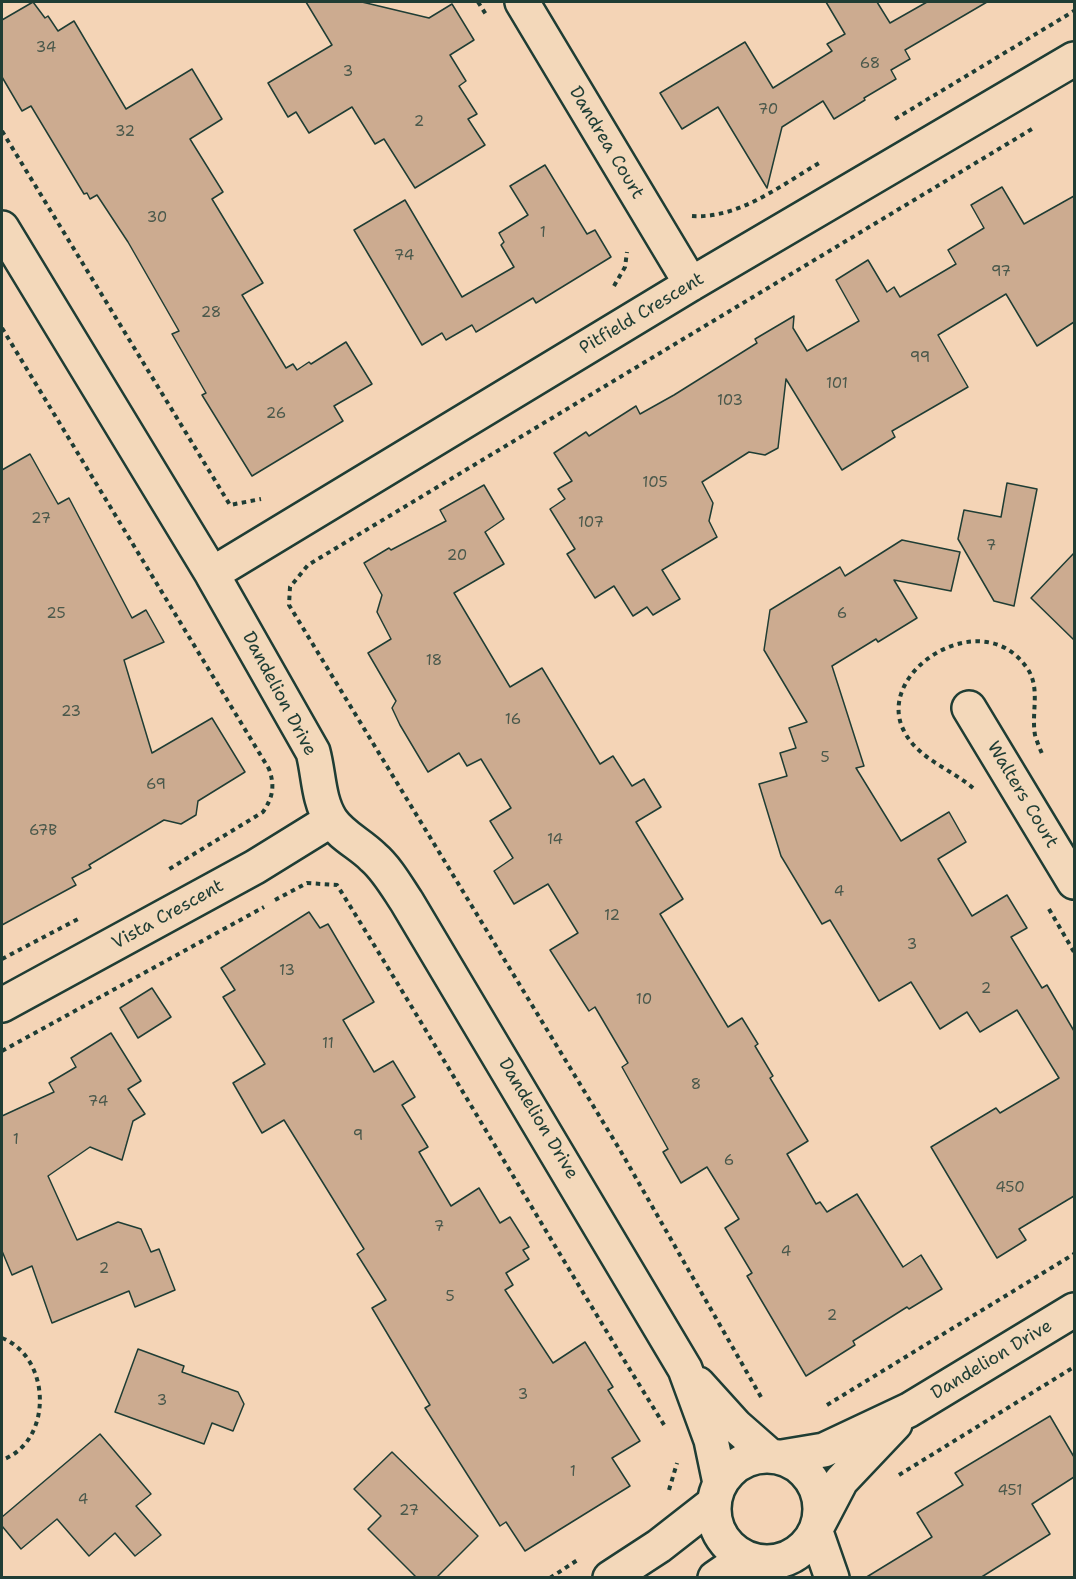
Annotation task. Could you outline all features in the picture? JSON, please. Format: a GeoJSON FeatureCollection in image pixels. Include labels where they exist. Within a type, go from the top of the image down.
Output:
{"type":"FeatureCollection","features":[{"type":"Feature","properties":{"kind":"street","name":"Dandrea Court"},"geometry":{"type":"LineString","coordinates":[[522,2],[691,284]]}},
{"type":"Feature","properties":{"kind":"street","name":"Pitfield Crescent"},"geometry":{"type":"LineString","coordinates":[[212,574],[691,284],[1074,59]]}},
{"type":"Feature","properties":{"kind":"street","name":"Dandelion Drive"},"geometry":{"type":"LineString","coordinates":[[2,228],[212,574],[313,752],[320,776],[320,795],[331,820],[349,839],[374,857],[407,902],[685,1369],[711,1440],[717,1493]]}},
{"type":"Feature","properties":{"kind":"street","name":"Walters Court"},"geometry":{"type":"LineString","coordinates":[[969,708],[1074,882]]}},
{"type":"Feature","properties":{"kind":"street","name":"Vista Crescent"},"geometry":{"type":"LineString","coordinates":[[2,1005],[255,867],[331,820]]}},
{"type":"Feature","properties":{"kind":"street","name":"Dandelion Drive"},"geometry":{"type":"LineString","coordinates":[[685,1369],[736,1426],[776,1456],[825,1450],[909,1410],[1074,1310]]}},
{"type":"Feature","properties":{"kind":"street","name":"Dandelion Drive"},"geometry":{"type":"LineString","coordinates":[[818,1527],[841,1481],[909,1410]]}},
{"type":"Feature","properties":{"kind":"street"},"geometry":{"type":"LineString","coordinates":[[610,1578],[658,1546],[717,1493],[729,1471],[741,1463],[755,1457],[776,1456],[797,1464],[810,1476],[818,1490],[821,1506],[818,1527],[807,1545],[795,1556],[716,1578]]}},
{"type":"Feature","properties":{"kind":"street"},"geometry":{"type":"LineString","coordinates":[[717,1493],[715,1520],[720,1535],[730,1548],[762,1566]]}},
{"type":"Feature","properties":{"kind":"street"},"geometry":{"type":"LineString","coordinates":[[818,1527],[832,1578]]}},
{"type":"Feature","properties":{"kind":"path"},"geometry":{"type":"LineString","coordinates":[[894,120],[1074,11]]}},
{"type":"Feature","properties":{"kind":"path"},"geometry":{"type":"LineString","coordinates":[[764,1402],[620,1150],[289,605],[290,587],[308,565],[1034,128]]}},
{"type":"Feature","properties":{"kind":"path"},"geometry":{"type":"LineString","coordinates":[[2,131],[230,505]]}},
{"type":"Feature","properties":{"kind":"path"},"geometry":{"type":"LineString","coordinates":[[692,216],[714,216],[731,212],[823,161]]}},
{"type":"Feature","properties":{"kind":"path"},"geometry":{"type":"LineString","coordinates":[[2,328],[269,769],[273,780],[270,802],[262,812],[163,873]]}},
{"type":"Feature","properties":{"kind":"path"},"geometry":{"type":"LineString","coordinates":[[2,1051],[307,883],[337,885],[431,1036],[551,1242],[666,1429]]}},
{"type":"Feature","properties":{"kind":"path"},"geometry":{"type":"LineString","coordinates":[[2,959],[82,917]]}},
{"type":"Feature","properties":{"kind":"path"},"geometry":{"type":"LineString","coordinates":[[822,1408],[1074,1254]]}},
{"type":"Feature","properties":{"kind":"path"},"geometry":{"type":"LineString","coordinates":[[2,1338],[15,1343],[30,1362],[40,1386],[40,1413],[30,1436],[10,1457],[2,1460]]}},
{"type":"Feature","properties":{"kind":"path"},"geometry":{"type":"LineString","coordinates":[[893,1479],[1074,1367]]}},
{"type":"Feature","properties":{"kind":"path"},"geometry":{"type":"LineString","coordinates":[[666,1495],[675,1476],[676,1457]]}},
{"type":"Feature","properties":{"kind":"building"},"geometry":{"type":"Polygon","coordinates":[[[33,2],[45,18],[48,16],[58,31],[74,21],[126,109],[192,69],[222,119],[190,139],[223,192],[212,199],[263,283],[242,295],[286,368],[293,364],[297,370],[309,362],[311,364],[346,342],[372,384],[334,406],[343,421],[252,476],[202,395],[206,393],[172,334],[179,331],[128,242],[97,195],[90,199],[87,193],[84,194],[31,106],[22,111],[2,77],[2,20],[33,2]]]}},
{"type":"Feature","properties":{"kind":"building"},"geometry":{"type":"Polygon","coordinates":[[[306,2],[362,2],[429,18],[452,4],[474,40],[450,55],[466,81],[459,86],[477,114],[468,119],[485,145],[415,188],[384,139],[375,144],[352,107],[309,133],[296,112],[288,117],[268,83],[332,45],[306,2]]]}},
{"type":"Feature","properties":{"kind":"building"},"geometry":{"type":"Polygon","coordinates":[[[826,2],[877,2],[890,23],[927,2],[987,2],[905,50],[910,59],[891,70],[896,79],[834,119],[823,101],[782,127],[767,188],[718,107],[682,129],[660,93],[745,42],[773,88],[832,51],[827,44],[845,34],[826,2]]]}},
{"type":"Feature","properties":{"kind":"building"},"geometry":{"type":"Polygon","coordinates":[[[545,165],[587,234],[595,230],[611,257],[536,303],[533,298],[476,332],[472,325],[446,340],[442,333],[422,345],[354,230],[405,200],[462,297],[514,267],[501,245],[504,242],[499,233],[528,215],[510,186],[545,165]]]}},
{"type":"Feature","properties":{"kind":"building"},"geometry":{"type":"Polygon","coordinates":[[[1002,187],[1024,224],[1074,196],[1074,322],[1037,346],[1006,294],[938,335],[968,387],[892,431],[895,437],[842,470],[786,379],[778,448],[765,455],[749,452],[702,482],[713,503],[709,521],[717,537],[662,570],[680,599],[653,615],[647,607],[633,616],[614,586],[595,598],[567,554],[575,549],[550,509],[565,499],[558,489],[572,481],[554,453],[586,432],[589,436],[636,406],[640,414],[674,395],[757,343],[755,339],[794,316],[793,328],[807,351],[859,321],[836,280],[868,260],[887,292],[894,287],[900,297],[956,264],[948,250],[984,228],[971,205],[1002,187]]]}},
{"type":"Feature","properties":{"kind":"building"},"geometry":{"type":"Polygon","coordinates":[[[30,454],[58,504],[69,498],[132,618],[146,610],[164,642],[124,660],[152,753],[212,718],[245,772],[198,801],[196,815],[181,824],[164,820],[89,865],[91,868],[72,878],[76,885],[2,925],[2,470],[30,454]]]}},
{"type":"Feature","properties":{"kind":"building"},"geometry":{"type":"Polygon","coordinates":[[[1007,483],[1037,489],[1014,606],[994,601],[958,539],[964,510],[1001,517],[1007,483]]]}},
{"type":"Feature","properties":{"kind":"building"},"geometry":{"type":"Polygon","coordinates":[[[484,485],[504,519],[485,532],[504,564],[454,593],[510,687],[542,668],[600,764],[613,756],[632,786],[644,779],[661,807],[636,822],[683,899],[660,914],[728,1027],[742,1018],[758,1044],[755,1046],[773,1076],[770,1078],[808,1141],[787,1154],[816,1204],[820,1202],[827,1212],[857,1194],[903,1267],[921,1255],[942,1289],[909,1309],[907,1307],[853,1341],[855,1345],[806,1376],[747,1276],[752,1273],[725,1228],[739,1219],[707,1167],[681,1183],[663,1152],[668,1149],[622,1067],[628,1063],[595,1007],[589,1011],[550,950],[578,933],[548,884],[514,904],[494,871],[513,858],[490,821],[511,808],[481,759],[467,766],[459,753],[428,772],[400,725],[392,708],[396,701],[368,653],[391,639],[377,612],[382,595],[364,563],[389,548],[391,550],[446,521],[440,510],[484,485]]]}},
{"type":"Feature","properties":{"kind":"building"},"geometry":{"type":"Polygon","coordinates":[[[902,540],[960,552],[951,591],[894,580],[917,618],[878,642],[876,639],[832,666],[864,766],[856,768],[901,841],[949,812],[966,842],[938,859],[972,916],[1007,895],[1027,928],[1011,937],[1042,988],[1047,985],[1074,1031],[1074,1196],[1019,1229],[1026,1240],[997,1258],[931,1147],[996,1108],[1000,1113],[1059,1078],[1017,1010],[980,1032],[967,1012],[940,1029],[911,982],[879,1001],[830,920],[822,924],[781,856],[759,784],[787,776],[780,753],[796,748],[789,728],[807,722],[764,650],[770,610],[840,567],[845,576],[902,540]]]}},
{"type":"Feature","properties":{"kind":"building"},"geometry":{"type":"Polygon","coordinates":[[[1074,553],[1074,640],[1031,598],[1074,553]]]}},
{"type":"Feature","properties":{"kind":"building"},"geometry":{"type":"Polygon","coordinates":[[[309,912],[320,928],[328,924],[374,1002],[343,1020],[374,1072],[393,1061],[415,1097],[402,1105],[428,1147],[419,1152],[451,1206],[479,1188],[500,1223],[510,1217],[529,1247],[523,1250],[529,1259],[506,1273],[513,1285],[505,1290],[553,1363],[585,1342],[613,1387],[608,1390],[640,1441],[612,1458],[630,1486],[525,1551],[506,1522],[500,1526],[425,1408],[430,1405],[372,1308],[386,1300],[357,1254],[364,1249],[284,1120],[262,1133],[233,1083],[265,1064],[223,997],[235,990],[221,968],[309,912]]]}},
{"type":"Feature","properties":{"kind":"building"},"geometry":{"type":"Polygon","coordinates":[[[152,988],[171,1017],[138,1038],[120,1008],[152,988]]]}},
{"type":"Feature","properties":{"kind":"building"},"geometry":{"type":"Polygon","coordinates":[[[111,1033],[141,1081],[128,1089],[145,1114],[133,1121],[122,1160],[90,1147],[48,1176],[77,1240],[118,1222],[141,1229],[151,1252],[159,1249],[175,1290],[135,1307],[129,1291],[52,1323],[32,1266],[12,1275],[2,1251],[2,1116],[54,1092],[49,1083],[76,1067],[71,1058],[111,1033]]]}},
{"type":"Feature","properties":{"kind":"building"},"geometry":{"type":"Polygon","coordinates":[[[138,1349],[184,1366],[182,1372],[238,1392],[244,1404],[233,1431],[212,1423],[204,1444],[115,1412],[138,1349]]]}},
{"type":"Feature","properties":{"kind":"building"},"geometry":{"type":"Polygon","coordinates":[[[1050,1416],[1074,1457],[1074,1477],[1032,1504],[1050,1534],[980,1578],[865,1578],[932,1537],[917,1513],[963,1485],[955,1473],[1050,1416]]]}},
{"type":"Feature","properties":{"kind":"building"},"geometry":{"type":"Polygon","coordinates":[[[100,1434],[151,1494],[136,1506],[161,1535],[135,1556],[115,1533],[89,1556],[57,1519],[21,1549],[2,1526],[2,1517],[100,1434]]]}},
{"type":"Feature","properties":{"kind":"building"},"geometry":{"type":"Polygon","coordinates":[[[392,1452],[478,1536],[436,1578],[417,1578],[368,1529],[381,1516],[354,1489],[392,1452]]]}}]}
